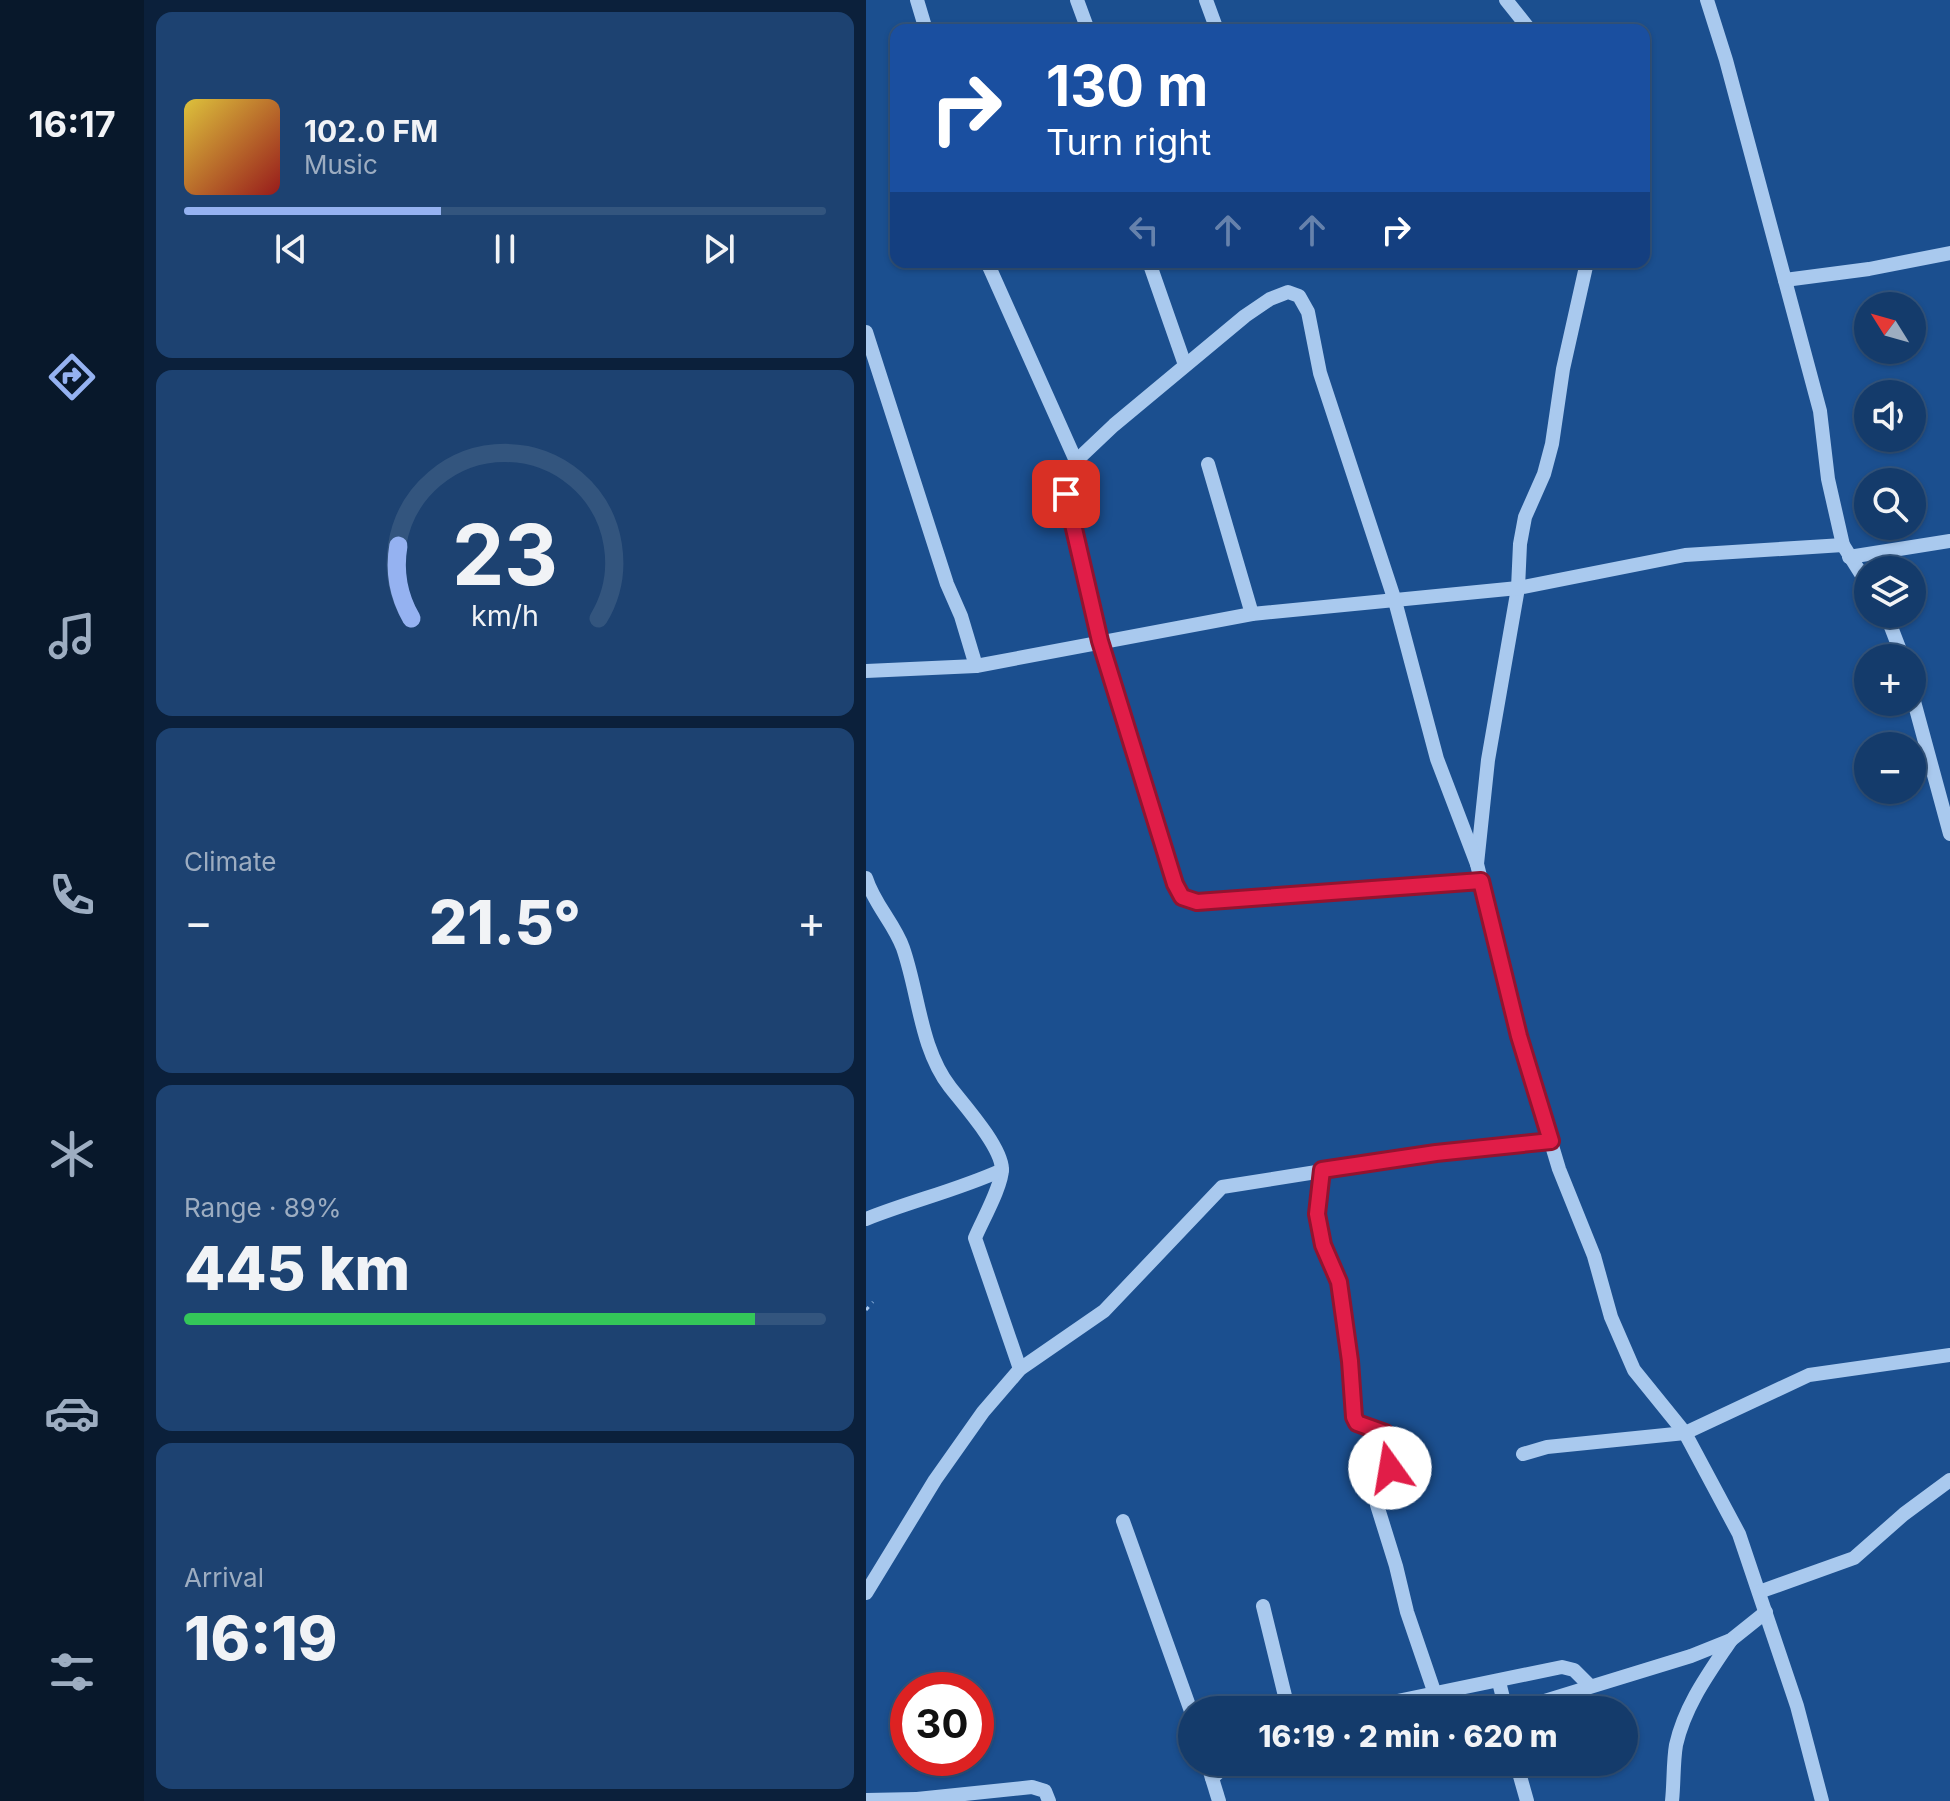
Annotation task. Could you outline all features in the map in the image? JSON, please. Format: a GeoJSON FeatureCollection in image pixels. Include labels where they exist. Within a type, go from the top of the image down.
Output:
{"type":"FeatureCollection","features":[{"type":"Feature","properties":{"kind":"street"},"geometry":{"type":"LineString","coordinates":[[917,0],[924,24]]}},
{"type":"Feature","properties":{"kind":"street"},"geometry":{"type":"LineString","coordinates":[[1077,0],[1086,24]]}},
{"type":"Feature","properties":{"kind":"street"},"geometry":{"type":"LineString","coordinates":[[1206,0],[1215,24]]}},
{"type":"Feature","properties":{"kind":"street"},"geometry":{"type":"LineString","coordinates":[[1506,0],[1525,24]]}},
{"type":"Feature","properties":{"kind":"street"},"geometry":{"type":"LineString","coordinates":[[1707,0],[1726,60],[1820,411],[1828,479],[1846,551],[1854,563]]}},
{"type":"Feature","properties":{"kind":"street"},"geometry":{"type":"LineString","coordinates":[[1785,280],[1869,269],[1950,253]]}},
{"type":"Feature","properties":{"kind":"street"},"geometry":{"type":"LineString","coordinates":[[990,268],[1076,461]]}},
{"type":"Feature","properties":{"kind":"street"},"geometry":{"type":"LineString","coordinates":[[1151,268],[1185,365]]}},
{"type":"Feature","properties":{"kind":"street"},"geometry":{"type":"LineString","coordinates":[[1477,864],[1488,760],[1518,588],[1520,544],[1525,517],[1544,474],[1552,444],[1563,369],[1586,268]]}},
{"type":"Feature","properties":{"kind":"street"},"geometry":{"type":"LineString","coordinates":[[1481,881],[1197,902],[1182,897],[1175,884],[1100,641],[1066,494],[1069,477],[1076,461],[1185,365],[1245,316],[1270,299],[1288,292],[1299,296],[1308,312],[1320,373],[1395,601],[1437,759],[1477,864],[1519,1036],[1559,1169],[1594,1256],[1611,1317],[1634,1370],[1685,1433],[1739,1534],[1797,1706],[1822,1801]]}},
{"type":"Feature","properties":{"kind":"street"},"geometry":{"type":"LineString","coordinates":[[866,332],[976,666]]}},
{"type":"Feature","properties":{"kind":"street"},"geometry":{"type":"LineString","coordinates":[[1208,464],[1252,614]]}},
{"type":"Feature","properties":{"kind":"street"},"geometry":{"type":"LineString","coordinates":[[866,671],[976,666],[1252,614],[1518,588],[1685,555],[1846,551],[1950,541]]}},
{"type":"Feature","properties":{"kind":"street"},"geometry":{"type":"LineString","coordinates":[[1918,716],[1949,825]]}},
{"type":"Feature","properties":{"kind":"street"},"geometry":{"type":"LineString","coordinates":[[866,878],[870,892],[903,947],[927,1043],[948,1085],[972,1112],[997,1155],[1002,1170],[992,1202],[975,1238],[1020,1369]]}},
{"type":"Feature","properties":{"kind":"street"},"geometry":{"type":"LineString","coordinates":[[866,1593],[935,1480],[983,1412],[1020,1369],[1104,1311],[1222,1187],[1436,1153],[1551,1141]]}},
{"type":"Feature","properties":{"kind":"street"},"geometry":{"type":"LineString","coordinates":[[866,1219],[904,1204],[965,1187],[1002,1170]]}},
{"type":"Feature","properties":{"kind":"street"},"geometry":{"type":"LineString","coordinates":[[1322,1170],[1317,1214],[1323,1245],[1339,1282],[1354,1417],[1357,1423],[1385,1433],[1390,1468],[1379,1488],[1377,1505],[1407,1612],[1435,1694]]}},
{"type":"Feature","properties":{"kind":"street"},"geometry":{"type":"LineString","coordinates":[[1523,1454],[1547,1447],[1685,1433],[1809,1375],[1950,1355]]}},
{"type":"Feature","properties":{"kind":"street"},"geometry":{"type":"LineString","coordinates":[[1759,1592],[1854,1558],[1904,1514],[1950,1480]]}},
{"type":"Feature","properties":{"kind":"street"},"geometry":{"type":"LineString","coordinates":[[1123,1521],[1186,1696]]}},
{"type":"Feature","properties":{"kind":"street"},"geometry":{"type":"LineString","coordinates":[[1263,1606],[1285,1696]]}},
{"type":"Feature","properties":{"kind":"street"},"geometry":{"type":"LineString","coordinates":[[1559,1696],[1691,1656],[1731,1640],[1766,1612]]}},
{"type":"Feature","properties":{"kind":"street"},"geometry":{"type":"LineString","coordinates":[[1672,1801],[1676,1747],[1682,1724],[1697,1690],[1731,1640]]}},
{"type":"Feature","properties":{"kind":"street"},"geometry":{"type":"LineString","coordinates":[[1425,1696],[1562,1667],[1574,1670],[1590,1686]]}},
{"type":"Feature","properties":{"kind":"street"},"geometry":{"type":"LineString","coordinates":[[1499,1682],[1502,1696]]}},
{"type":"Feature","properties":{"kind":"street"},"geometry":{"type":"LineString","coordinates":[[1214,1776],[1212,1778],[1219,1801]]}},
{"type":"Feature","properties":{"kind":"street"},"geometry":{"type":"LineString","coordinates":[[1520,1776],[1527,1801]]}},
{"type":"Feature","properties":{"kind":"street"},"geometry":{"type":"LineString","coordinates":[[866,1800],[918,1800],[1032,1787],[1045,1791],[1049,1801]]}},
{"type":"Feature","properties":{"kind":"path"},"geometry":{"type":"LineString","coordinates":[[866,1310],[873,1302]]}},
{"type":"Feature","properties":{"kind":"route"},"geometry":{"type":"LineString","coordinates":[[1066,494],[1100,641],[1175,884],[1182,897],[1197,902],[1481,881],[1519,1036],[1551,1141],[1436,1153],[1322,1170],[1317,1214],[1323,1245],[1339,1282],[1354,1417],[1364,1427],[1385,1433],[1390,1468]]}}]}
